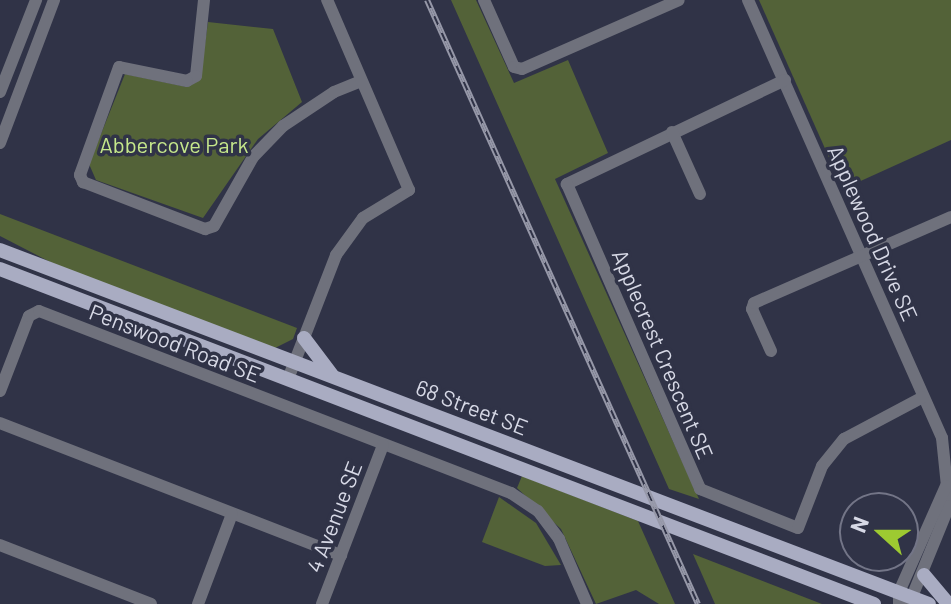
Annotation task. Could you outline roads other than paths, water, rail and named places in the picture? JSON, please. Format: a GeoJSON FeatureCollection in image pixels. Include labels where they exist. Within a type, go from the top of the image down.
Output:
{"type":"FeatureCollection","features":[{"type":"Feature","properties":{"kind":"main road","name":"68 Street SE"},"geometry":{"type":"LineString","coordinates":[[1,250],[910,600]]}},
{"type":"Feature","properties":{"kind":"main road","name":"68 Street SE"},"geometry":{"type":"LineString","coordinates":[[0,269],[874,604]]}},
{"type":"Feature","properties":{"kind":"main road"},"geometry":{"type":"LineString","coordinates":[[304,338],[335,378]]}},
{"type":"Feature","properties":{"kind":"main road"},"geometry":{"type":"LineString","coordinates":[[924,575],[948,604]]}},
{"type":"Feature","properties":{"kind":"street"},"geometry":{"type":"LineString","coordinates":[[0,92],[36,0]]}},
{"type":"Feature","properties":{"kind":"street"},"geometry":{"type":"LineString","coordinates":[[0,143],[54,0]]}},
{"type":"Feature","properties":{"kind":"street"},"geometry":{"type":"LineString","coordinates":[[204,0],[196,76],[187,81],[119,67],[80,175],[83,182],[205,229],[214,226],[236,181],[283,126],[334,92],[361,81]]}},
{"type":"Feature","properties":{"kind":"street"},"geometry":{"type":"LineString","coordinates":[[288,379],[336,255],[351,232],[383,203],[409,190],[327,0]]}},
{"type":"Feature","properties":{"kind":"street"},"geometry":{"type":"LineString","coordinates":[[484,0],[514,67],[522,69],[679,0]]}},
{"type":"Feature","properties":{"kind":"street","name":"Applewood Drive SE"},"geometry":{"type":"LineString","coordinates":[[748,0],[942,438],[949,506],[924,575],[910,600]]}},
{"type":"Feature","properties":{"kind":"street","name":"Applecrest Crescent SE"},"geometry":{"type":"LineString","coordinates":[[785,80],[567,184],[700,489],[798,528],[822,466],[844,439],[923,397]]}},
{"type":"Feature","properties":{"kind":"street"},"geometry":{"type":"LineString","coordinates":[[672,132],[700,194]]}},
{"type":"Feature","properties":{"kind":"street"},"geometry":{"type":"LineString","coordinates":[[771,351],[752,309],[754,303],[951,217]]}},
{"type":"Feature","properties":{"kind":"street","name":"Penswood Road SE"},"geometry":{"type":"LineString","coordinates":[[0,391],[29,316],[39,311],[511,493],[538,511],[559,539],[587,604]]}},
{"type":"Feature","properties":{"kind":"street"},"geometry":{"type":"LineString","coordinates":[[0,423],[341,555]]}},
{"type":"Feature","properties":{"kind":"street","name":"4 Avenue SE"},"geometry":{"type":"LineString","coordinates":[[322,604],[383,445]]}},
{"type":"Feature","properties":{"kind":"street","name":"Applewood Drive SE"},"geometry":{"type":"LineString","coordinates":[[910,600],[948,486]]}},
{"type":"Feature","properties":{"kind":"street"},"geometry":{"type":"LineString","coordinates":[[198,604],[232,514]]}},
{"type":"Feature","properties":{"kind":"street"},"geometry":{"type":"LineString","coordinates":[[0,545],[151,604]]}},
{"type":"Feature","properties":{"kind":"railway"},"geometry":{"type":"LineString","coordinates":[[427,0],[698,604]]}},
{"type":"Feature","properties":{"kind":"park label","name":"Abbercove Park"},"geometry":{"type":"Point","coordinates":[174,145]}}]}
